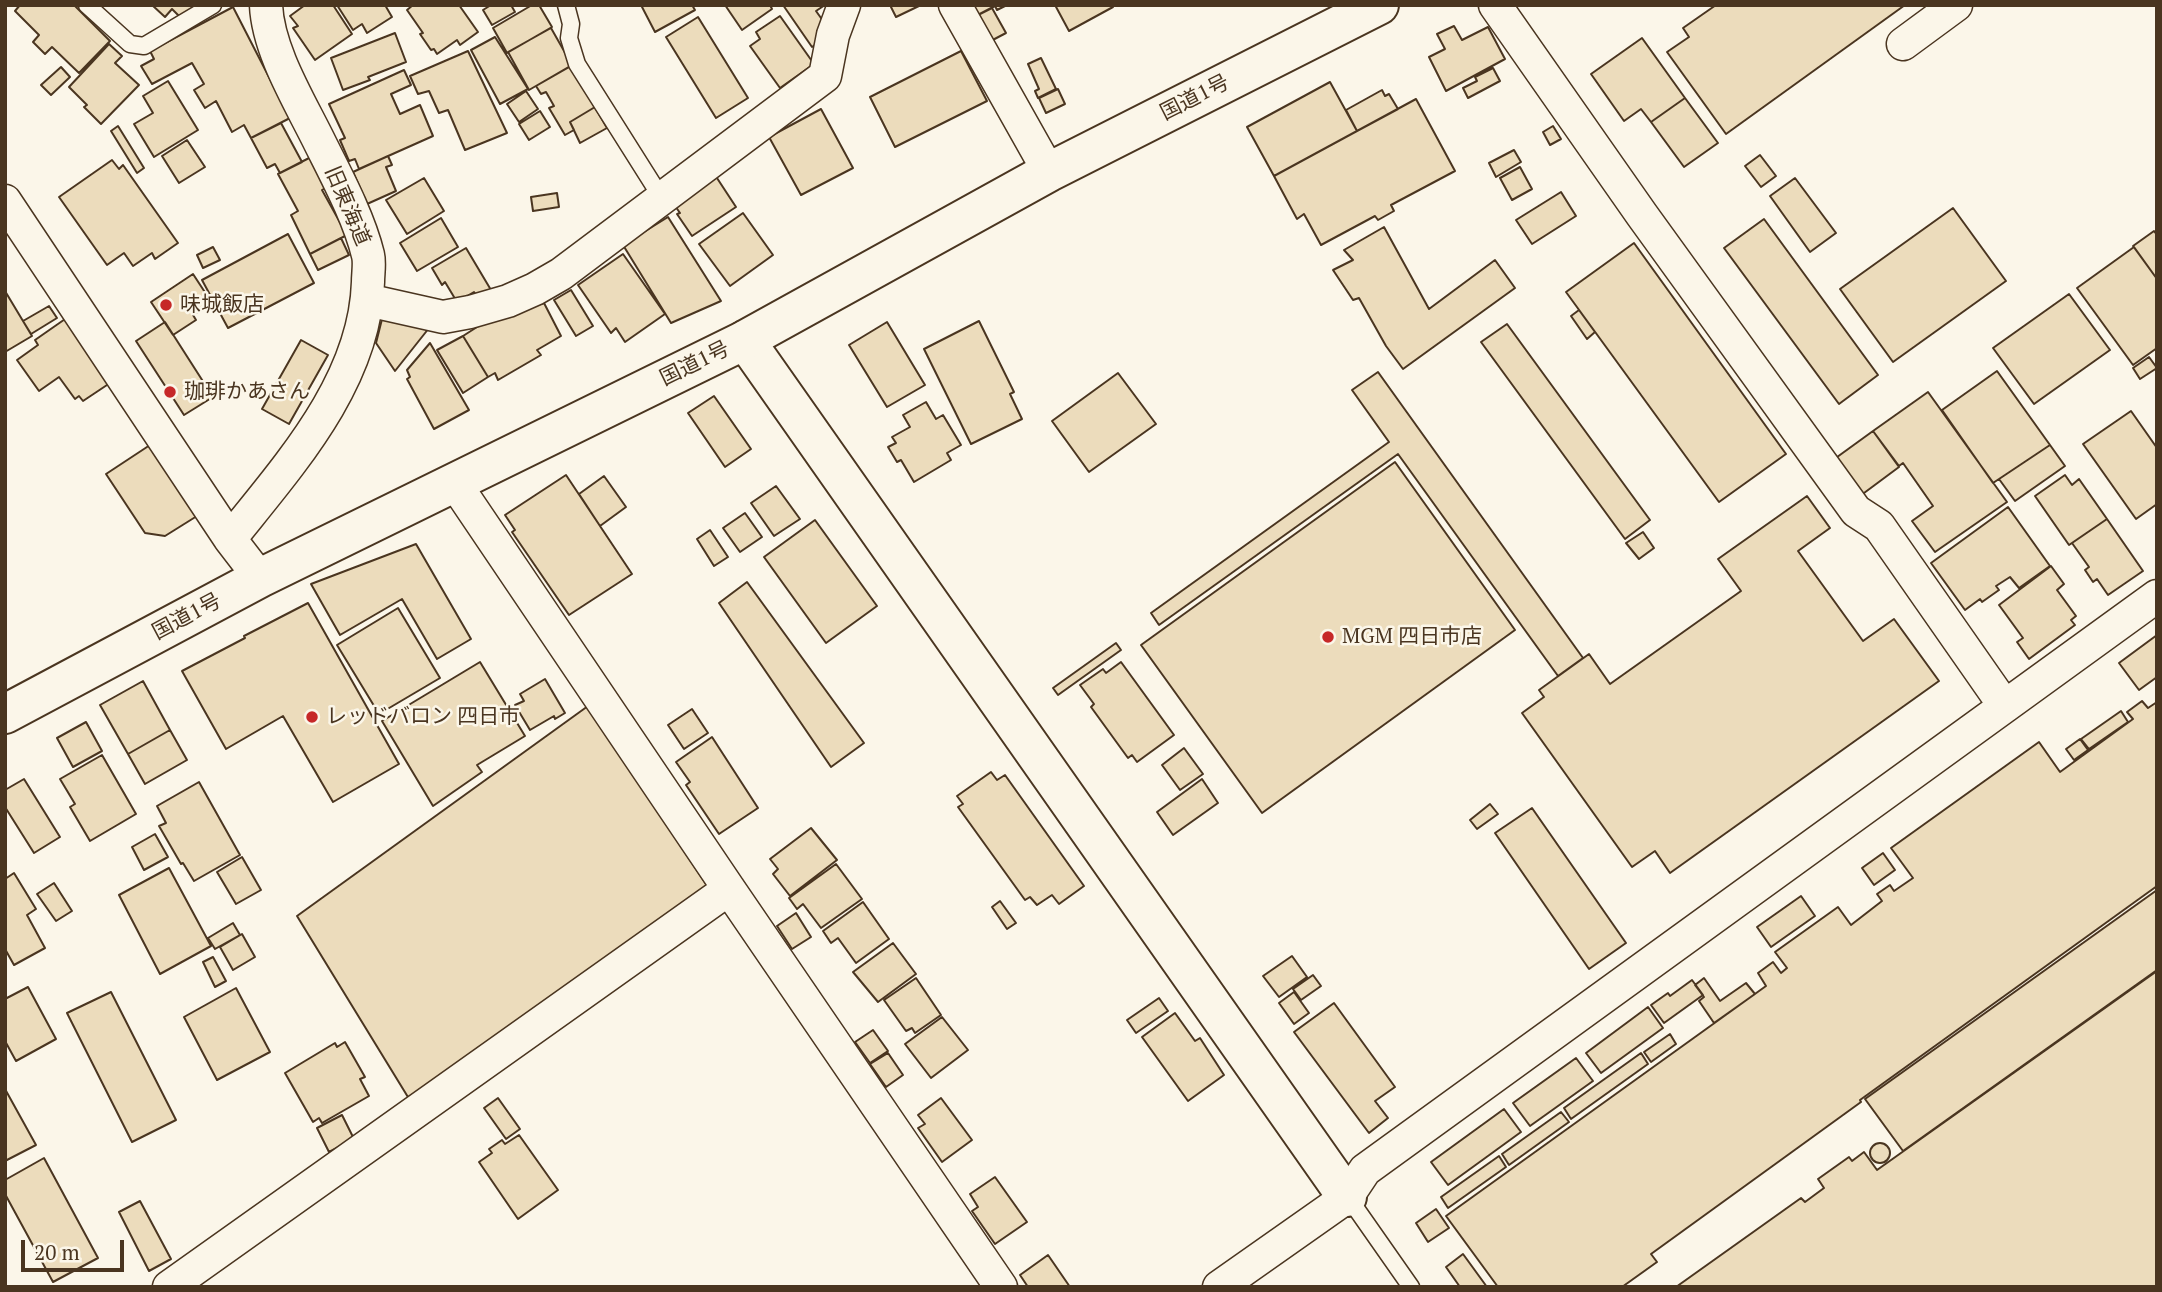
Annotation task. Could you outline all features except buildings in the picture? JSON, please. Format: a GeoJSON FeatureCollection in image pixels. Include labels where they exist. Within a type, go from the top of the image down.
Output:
{"type":"FeatureCollection","features":[{"type":"Feature","properties":{"kind":"main road","name":"国道1号"},"geometry":{"type":"LineString","coordinates":[[5,714],[260,578],[745,340],[1049,172],[1380,5]]}},
{"type":"Feature","properties":{"kind":"main road"},"geometry":{"type":"LineString","coordinates":[[745,340],[1347,1197]]}},
{"type":"Feature","properties":{"kind":"street","name":"旧東海道"},"geometry":{"type":"LineString","coordinates":[[230,539],[287,467],[327,408],[356,350],[367,300],[368,257],[353,215],[275,46],[266,5]]}},
{"type":"Feature","properties":{"kind":"street"},"geometry":{"type":"LineString","coordinates":[[367,300],[443,317],[508,301],[561,274],[825,76],[833,35],[844,5]]}},
{"type":"Feature","properties":{"kind":"street"},"geometry":{"type":"LineString","coordinates":[[955,5],[1049,172]]}},
{"type":"Feature","properties":{"kind":"street"},"geometry":{"type":"LineString","coordinates":[[1495,5],[1642,215],[1856,511],[1879,526],[2004,705]]}},
{"type":"Feature","properties":{"kind":"street"},"geometry":{"type":"LineString","coordinates":[[1903,44],[1956,5]]}},
{"type":"Feature","properties":{"kind":"street"},"geometry":{"type":"LineString","coordinates":[[5,201],[230,539],[260,578]]}},
{"type":"Feature","properties":{"kind":"street"},"geometry":{"type":"LineString","coordinates":[[454,482],[1001,1287]]}},
{"type":"Feature","properties":{"kind":"street"},"geometry":{"type":"LineString","coordinates":[[1219,1287],[1347,1197],[1365,1170],[2157,596]]}},
{"type":"Feature","properties":{"kind":"street"},"geometry":{"type":"LineString","coordinates":[[169,1287],[729,889]]}},
{"type":"Feature","properties":{"kind":"lane"},"geometry":{"type":"LineString","coordinates":[[87,5],[130,44],[144,46],[213,5]]}},
{"type":"Feature","properties":{"kind":"lane"},"geometry":{"type":"LineString","coordinates":[[566,5],[570,24],[569,38],[578,65],[661,197]]}},
{"type":"Feature","properties":{"kind":"lane"},"geometry":{"type":"LineString","coordinates":[[1347,1197],[1411,1287]]}},
{"type":"Feature","properties":{"kind":"place","name":"味城飯店"},"geometry":{"type":"Point","coordinates":[166,305]}},
{"type":"Feature","properties":{"kind":"place","name":"珈琲かあさん"},"geometry":{"type":"Point","coordinates":[170,392]}},
{"type":"Feature","properties":{"kind":"place","name":"MGM 四日市店"},"geometry":{"type":"Point","coordinates":[1328,637]}},
{"type":"Feature","properties":{"kind":"place","name":"レッドバロン 四日市"},"geometry":{"type":"Point","coordinates":[312,717]}}]}
